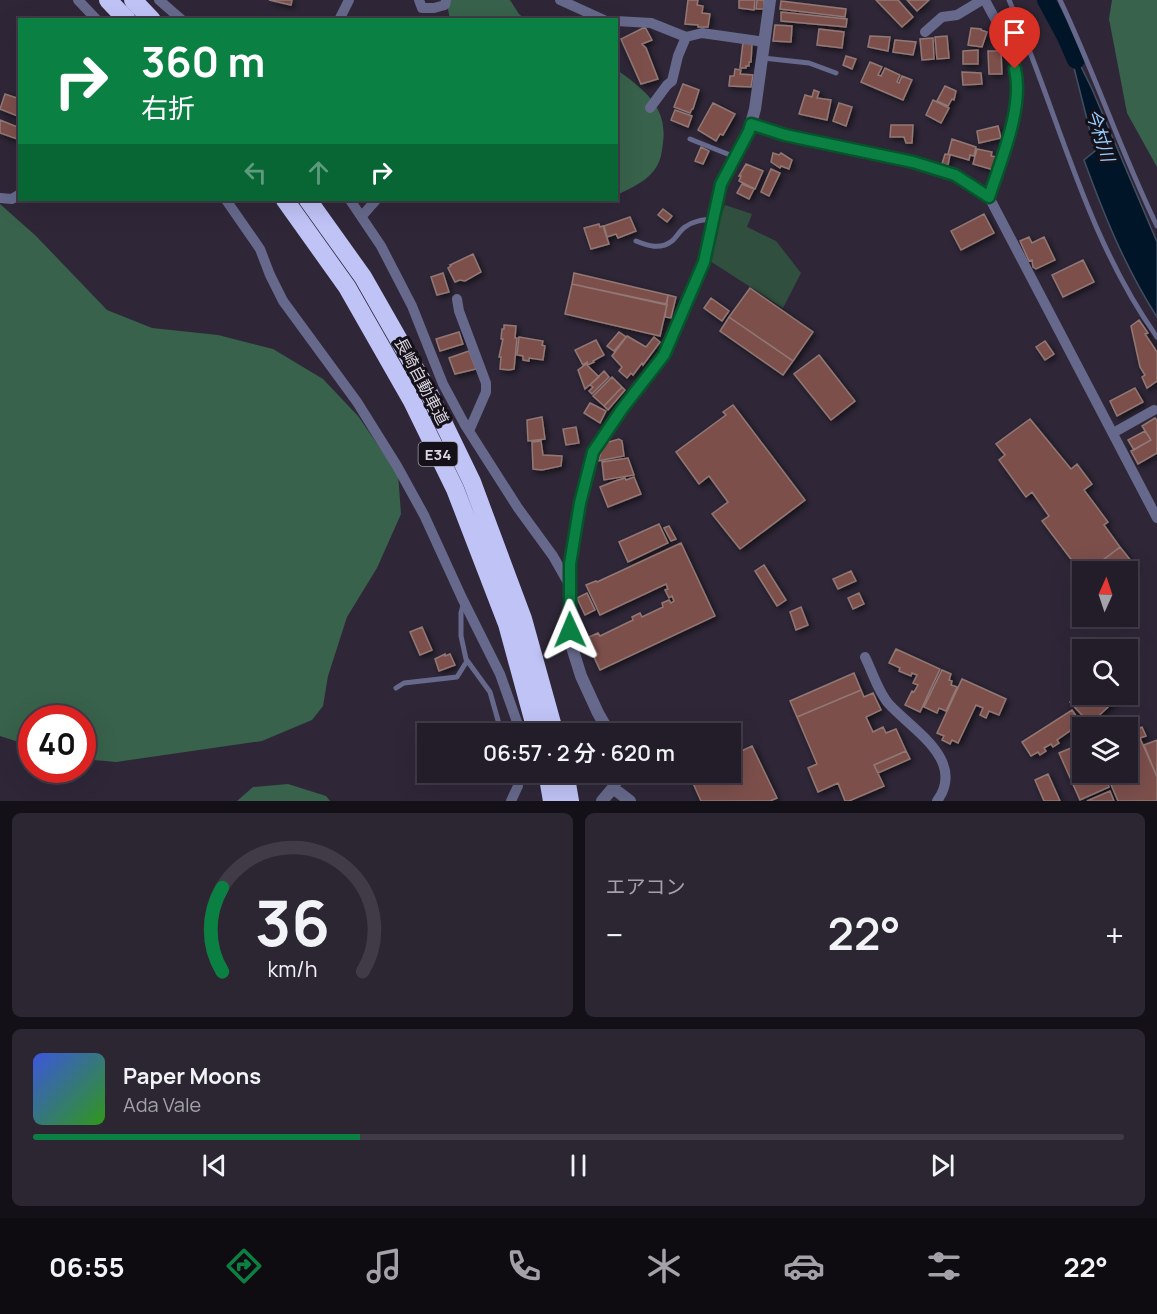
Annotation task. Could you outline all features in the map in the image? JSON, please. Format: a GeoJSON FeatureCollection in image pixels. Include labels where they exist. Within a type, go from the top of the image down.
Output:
{"type":"FeatureCollection","features":[{"type":"Feature","properties":{"kind":"highway"},"geometry":{"type":"LineString","coordinates":[[108,0],[125,18]]}},
{"type":"Feature","properties":{"kind":"highway"},"geometry":{"type":"LineString","coordinates":[[133,0],[150,18]]}},
{"type":"Feature","properties":{"kind":"highway","name":"長崎自動車道"},"geometry":{"type":"LineString","coordinates":[[286,201],[347,287],[412,401],[455,489],[507,624],[534,723]]}},
{"type":"Feature","properties":{"kind":"highway","name":"長崎自動車道"},"geometry":{"type":"LineString","coordinates":[[309,201],[363,277],[428,391],[472,482],[523,619],[552,723]]}},
{"type":"Feature","properties":{"kind":"highway"},"geometry":{"type":"LineString","coordinates":[[549,783],[552,801]]}},
{"type":"Feature","properties":{"kind":"highway"},"geometry":{"type":"LineString","coordinates":[[567,783],[570,801]]}},
{"type":"Feature","properties":{"kind":"street"},"geometry":{"type":"LineString","coordinates":[[78,0],[95,18]]}},
{"type":"Feature","properties":{"kind":"street"},"geometry":{"type":"LineString","coordinates":[[159,0],[180,18]]}},
{"type":"Feature","properties":{"kind":"street"},"geometry":{"type":"LineString","coordinates":[[340,18],[349,0]]}},
{"type":"Feature","properties":{"kind":"street"},"geometry":{"type":"LineString","coordinates":[[419,0],[422,8],[445,6],[446,0]]}},
{"type":"Feature","properties":{"kind":"street"},"geometry":{"type":"LineString","coordinates":[[560,0],[600,18]]}},
{"type":"Feature","properties":{"kind":"street"},"geometry":{"type":"LineString","coordinates":[[604,723],[581,675],[571,644],[570,564],[580,503],[593,452],[622,409],[664,355],[704,262],[721,184],[751,124],[763,58],[770,0]]}},
{"type":"Feature","properties":{"kind":"street"},"geometry":{"type":"LineString","coordinates":[[925,32],[942,17],[957,15],[983,0],[1013,57],[1018,80],[1013,118],[989,197]]}},
{"type":"Feature","properties":{"kind":"street"},"geometry":{"type":"LineString","coordinates":[[618,21],[651,23],[686,37],[702,33],[765,42]]}},
{"type":"Feature","properties":{"kind":"street"},"geometry":{"type":"LineString","coordinates":[[650,108],[672,81],[678,56],[686,37]]}},
{"type":"Feature","properties":{"kind":"street"},"geometry":{"type":"LineString","coordinates":[[751,124],[785,135],[913,162],[955,175],[989,197],[1157,518]]}},
{"type":"Feature","properties":{"kind":"street"},"geometry":{"type":"LineString","coordinates":[[0,198],[12,199],[18,195]]}},
{"type":"Feature","properties":{"kind":"street"},"geometry":{"type":"LineString","coordinates":[[227,201],[260,249],[283,301],[357,402],[397,466],[424,515],[464,603],[500,674],[518,723]]}},
{"type":"Feature","properties":{"kind":"street"},"geometry":{"type":"LineString","coordinates":[[352,201],[381,246],[412,306],[443,384],[469,430],[518,508],[553,556],[570,586]]}},
{"type":"Feature","properties":{"kind":"street"},"geometry":{"type":"LineString","coordinates":[[362,216],[375,201]]}},
{"type":"Feature","properties":{"kind":"street"},"geometry":{"type":"LineString","coordinates":[[457,299],[459,311],[486,383],[486,392],[469,430]]}},
{"type":"Feature","properties":{"kind":"street"},"geometry":{"type":"LineString","coordinates":[[1113,433],[1155,410]]}},
{"type":"Feature","properties":{"kind":"street"},"geometry":{"type":"LineString","coordinates":[[865,657],[887,702],[939,754],[946,774],[943,793],[938,801]]}},
{"type":"Feature","properties":{"kind":"street"},"geometry":{"type":"LineString","coordinates":[[511,801],[518,783]]}},
{"type":"Feature","properties":{"kind":"street"},"geometry":{"type":"LineString","coordinates":[[602,801],[616,783]]}},
{"type":"Feature","properties":{"kind":"street"},"geometry":{"type":"LineString","coordinates":[[613,788],[630,801]]}},
{"type":"Feature","properties":{"kind":"lane"},"geometry":{"type":"LineString","coordinates":[[1009,0],[1026,39],[1072,169],[1110,257],[1157,338]]}},
{"type":"Feature","properties":{"kind":"lane"},"geometry":{"type":"LineString","coordinates":[[1060,0],[1105,101],[1127,162],[1157,226]]}},
{"type":"Feature","properties":{"kind":"lane"},"geometry":{"type":"LineString","coordinates":[[763,58],[809,63],[836,73]]}},
{"type":"Feature","properties":{"kind":"lane"},"geometry":{"type":"LineString","coordinates":[[690,139],[735,157]]}},
{"type":"Feature","properties":{"kind":"lane"},"geometry":{"type":"LineString","coordinates":[[636,241],[650,247],[659,247],[671,242],[685,227],[696,221],[712,219]]}},
{"type":"Feature","properties":{"kind":"lane"},"geometry":{"type":"LineString","coordinates":[[464,603],[461,613],[461,636],[467,661],[490,692],[499,723]]}},
{"type":"Feature","properties":{"kind":"lane"},"geometry":{"type":"LineString","coordinates":[[396,688],[404,682],[457,677],[467,661]]}},
{"type":"Feature","properties":{"kind":"green space"},"geometry":{"type":"Polygon","coordinates":[[[446,0],[510,0],[524,18],[450,18],[446,0]]]}},
{"type":"Feature","properties":{"kind":"green space"},"geometry":{"type":"Polygon","coordinates":[[[1112,0],[1157,0],[1157,167],[1127,113],[1109,19],[1112,0]]]}},
{"type":"Feature","properties":{"kind":"green space"},"geometry":{"type":"Polygon","coordinates":[[[618,71],[652,100],[662,119],[664,130],[662,153],[656,168],[642,182],[618,194],[618,71]]]}},
{"type":"Feature","properties":{"kind":"green space"},"geometry":{"type":"Polygon","coordinates":[[[0,204],[36,236],[107,310],[152,328],[218,335],[273,349],[323,379],[358,416],[398,474],[401,514],[377,568],[347,617],[328,676],[323,706],[312,720],[262,741],[116,762],[96,760],[96,705],[18,705],[18,742],[0,736],[0,204]]]}},
{"type":"Feature","properties":{"kind":"green space"},"geometry":{"type":"Polygon","coordinates":[[[725,205],[752,214],[747,227],[776,241],[801,273],[783,308],[710,261],[718,222],[725,205]]]}},
{"type":"Feature","properties":{"kind":"green space"},"geometry":{"type":"Polygon","coordinates":[[[288,784],[326,796],[330,801],[237,801],[253,787],[288,784]]]}},
{"type":"Feature","properties":{"kind":"water"},"geometry":{"type":"Polygon","coordinates":[[[1066,36],[1092,89],[1157,242],[1157,317],[1116,240],[1084,160],[1095,151],[1066,36]]]}},
{"type":"Feature","properties":{"kind":"building"},"geometry":{"type":"Polygon","coordinates":[[[269,0],[292,0],[291,5],[269,0]]]}},
{"type":"Feature","properties":{"kind":"building"},"geometry":{"type":"Polygon","coordinates":[[[688,0],[698,0],[697,5],[703,6],[702,13],[710,14],[708,27],[685,24],[688,0]]]}},
{"type":"Feature","properties":{"kind":"building"},"geometry":{"type":"Polygon","coordinates":[[[739,0],[755,0],[754,10],[739,8],[739,0]]]}},
{"type":"Feature","properties":{"kind":"building"},"geometry":{"type":"Polygon","coordinates":[[[757,0],[764,0],[764,9],[756,9],[757,0]]]}},
{"type":"Feature","properties":{"kind":"building"},"geometry":{"type":"Polygon","coordinates":[[[876,0],[898,0],[913,17],[902,27],[876,0]]]}},
{"type":"Feature","properties":{"kind":"building"},"geometry":{"type":"Polygon","coordinates":[[[907,0],[929,0],[917,11],[907,0]]]}},
{"type":"Feature","properties":{"kind":"building"},"geometry":{"type":"Polygon","coordinates":[[[781,1],[846,9],[845,17],[780,9],[781,1]]]}},
{"type":"Feature","properties":{"kind":"building"},"geometry":{"type":"Polygon","coordinates":[[[781,12],[847,19],[846,27],[781,21],[781,12]]]}},
{"type":"Feature","properties":{"kind":"building"},"geometry":{"type":"Polygon","coordinates":[[[775,25],[792,26],[791,42],[773,41],[775,25]]]}},
{"type":"Feature","properties":{"kind":"building"},"geometry":{"type":"Polygon","coordinates":[[[645,27],[652,40],[642,44],[646,48],[658,79],[641,84],[621,39],[645,27]]]}},
{"type":"Feature","properties":{"kind":"building"},"geometry":{"type":"Polygon","coordinates":[[[971,28],[987,32],[982,47],[968,45],[971,28]]]}},
{"type":"Feature","properties":{"kind":"building"},"geometry":{"type":"Polygon","coordinates":[[[819,29],[844,32],[842,48],[817,45],[819,29]]]}},
{"type":"Feature","properties":{"kind":"building"},"geometry":{"type":"Polygon","coordinates":[[[870,36],[890,37],[888,51],[868,47],[870,36]]]}},
{"type":"Feature","properties":{"kind":"building"},"geometry":{"type":"Polygon","coordinates":[[[947,36],[949,58],[937,59],[935,37],[947,36]]]}},
{"type":"Feature","properties":{"kind":"building"},"geometry":{"type":"Polygon","coordinates":[[[933,38],[934,59],[922,60],[920,39],[933,38]]]}},
{"type":"Feature","properties":{"kind":"building"},"geometry":{"type":"Polygon","coordinates":[[[895,40],[916,42],[913,55],[893,52],[895,40]]]}},
{"type":"Feature","properties":{"kind":"building"},"geometry":{"type":"Polygon","coordinates":[[[743,42],[752,44],[751,62],[746,68],[740,68],[743,42]]]}},
{"type":"Feature","properties":{"kind":"building"},"geometry":{"type":"Polygon","coordinates":[[[978,50],[978,64],[963,64],[963,51],[978,50]]]}},
{"type":"Feature","properties":{"kind":"building"},"geometry":{"type":"Polygon","coordinates":[[[988,51],[1001,51],[1002,74],[989,74],[988,51]]]}},
{"type":"Feature","properties":{"kind":"building"},"geometry":{"type":"Polygon","coordinates":[[[846,56],[856,59],[852,69],[843,65],[846,56]]]}},
{"type":"Feature","properties":{"kind":"building"},"geometry":{"type":"Polygon","coordinates":[[[870,62],[882,67],[878,75],[881,76],[885,68],[900,75],[897,82],[899,83],[902,76],[912,80],[903,100],[861,82],[870,62]]]}},
{"type":"Feature","properties":{"kind":"building"},"geometry":{"type":"Polygon","coordinates":[[[735,69],[741,70],[740,74],[753,75],[751,87],[729,86],[730,76],[734,76],[735,69]]]}},
{"type":"Feature","properties":{"kind":"building"},"geometry":{"type":"Polygon","coordinates":[[[962,72],[981,73],[982,84],[963,85],[962,72]]]}},
{"type":"Feature","properties":{"kind":"building"},"geometry":{"type":"Polygon","coordinates":[[[683,84],[699,90],[690,113],[674,107],[683,84]]]}},
{"type":"Feature","properties":{"kind":"building"},"geometry":{"type":"Polygon","coordinates":[[[945,86],[956,91],[954,100],[952,99],[948,106],[937,101],[945,86]]]}},
{"type":"Feature","properties":{"kind":"building"},"geometry":{"type":"Polygon","coordinates":[[[814,90],[819,92],[817,98],[831,100],[827,120],[799,114],[805,95],[812,97],[814,90]]]}},
{"type":"Feature","properties":{"kind":"building"},"geometry":{"type":"Polygon","coordinates":[[[5,94],[18,98],[18,116],[0,109],[5,94]]]}},
{"type":"Feature","properties":{"kind":"building"},"geometry":{"type":"Polygon","coordinates":[[[933,100],[949,108],[941,123],[926,115],[933,100]]]}},
{"type":"Feature","properties":{"kind":"building"},"geometry":{"type":"Polygon","coordinates":[[[713,103],[735,114],[723,135],[720,134],[716,141],[698,130],[713,103]]]}},
{"type":"Feature","properties":{"kind":"building"},"geometry":{"type":"Polygon","coordinates":[[[839,103],[852,107],[846,126],[833,121],[839,103]]]}},
{"type":"Feature","properties":{"kind":"building"},"geometry":{"type":"Polygon","coordinates":[[[675,110],[692,116],[688,127],[671,120],[675,110]]]}},
{"type":"Feature","properties":{"kind":"building"},"geometry":{"type":"Polygon","coordinates":[[[0,120],[18,127],[18,139],[0,133],[0,120]]]}},
{"type":"Feature","properties":{"kind":"building"},"geometry":{"type":"Polygon","coordinates":[[[891,125],[913,125],[912,143],[906,143],[904,137],[890,137],[891,125]]]}},
{"type":"Feature","properties":{"kind":"building"},"geometry":{"type":"Polygon","coordinates":[[[998,126],[1001,138],[979,143],[977,131],[998,126]]]}},
{"type":"Feature","properties":{"kind":"building"},"geometry":{"type":"Polygon","coordinates":[[[952,139],[976,147],[974,156],[970,155],[969,160],[948,154],[952,139]]]}},
{"type":"Feature","properties":{"kind":"building"},"geometry":{"type":"Polygon","coordinates":[[[701,147],[709,151],[703,164],[695,161],[701,147]]]}},
{"type":"Feature","properties":{"kind":"building"},"geometry":{"type":"Polygon","coordinates":[[[977,149],[992,152],[991,156],[997,157],[994,170],[973,164],[977,149]]]}},
{"type":"Feature","properties":{"kind":"building"},"geometry":{"type":"Polygon","coordinates":[[[773,153],[779,155],[781,153],[792,160],[789,169],[781,166],[780,168],[771,162],[773,153]]]}},
{"type":"Feature","properties":{"kind":"building"},"geometry":{"type":"Polygon","coordinates":[[[945,154],[950,155],[948,165],[942,164],[945,154]]]}},
{"type":"Feature","properties":{"kind":"building"},"geometry":{"type":"Polygon","coordinates":[[[746,164],[763,171],[755,189],[739,181],[741,176],[739,176],[746,164]]]}},
{"type":"Feature","properties":{"kind":"building"},"geometry":{"type":"Polygon","coordinates":[[[771,169],[780,173],[769,196],[761,192],[771,169]]]}},
{"type":"Feature","properties":{"kind":"building"},"geometry":{"type":"Polygon","coordinates":[[[742,184],[754,189],[749,199],[737,193],[742,184]]]}},
{"type":"Feature","properties":{"kind":"building"},"geometry":{"type":"Polygon","coordinates":[[[663,209],[672,216],[667,222],[658,215],[663,209]]]}},
{"type":"Feature","properties":{"kind":"building"},"geometry":{"type":"Polygon","coordinates":[[[984,214],[994,233],[961,250],[951,231],[984,214]]]}},
{"type":"Feature","properties":{"kind":"building"},"geometry":{"type":"Polygon","coordinates":[[[630,217],[636,231],[618,238],[616,234],[607,237],[604,226],[630,217]]]}},
{"type":"Feature","properties":{"kind":"building"},"geometry":{"type":"Polygon","coordinates":[[[599,224],[600,227],[603,226],[609,244],[591,249],[584,228],[599,224]]]}},
{"type":"Feature","properties":{"kind":"building"},"geometry":{"type":"Polygon","coordinates":[[[1029,237],[1032,243],[1044,237],[1055,260],[1036,269],[1033,267],[1032,260],[1029,261],[1020,241],[1029,237]]]}},
{"type":"Feature","properties":{"kind":"building"},"geometry":{"type":"Polygon","coordinates":[[[473,254],[481,272],[465,281],[455,282],[448,268],[473,254]]]}},
{"type":"Feature","properties":{"kind":"building"},"geometry":{"type":"Polygon","coordinates":[[[1083,260],[1094,282],[1063,297],[1052,275],[1083,260]]]}},
{"type":"Feature","properties":{"kind":"building"},"geometry":{"type":"Polygon","coordinates":[[[443,273],[449,292],[437,295],[431,277],[443,273]]]}},
{"type":"Feature","properties":{"kind":"building"},"geometry":{"type":"Polygon","coordinates":[[[574,273],[668,295],[666,304],[572,284],[574,273]]]}},
{"type":"Feature","properties":{"kind":"building"},"geometry":{"type":"Polygon","coordinates":[[[572,284],[667,305],[660,336],[565,314],[572,284]]]}},
{"type":"Feature","properties":{"kind":"building"},"geometry":{"type":"Polygon","coordinates":[[[750,288],[813,332],[793,361],[729,317],[750,288]]]}},
{"type":"Feature","properties":{"kind":"building"},"geometry":{"type":"Polygon","coordinates":[[[668,295],[676,297],[671,318],[665,317],[668,295]]]}},
{"type":"Feature","properties":{"kind":"building"},"geometry":{"type":"Polygon","coordinates":[[[711,298],[729,311],[722,321],[704,308],[711,298]]]}},
{"type":"Feature","properties":{"kind":"building"},"geometry":{"type":"Polygon","coordinates":[[[729,317],[793,361],[783,375],[720,331],[729,317]]]}},
{"type":"Feature","properties":{"kind":"building"},"geometry":{"type":"Polygon","coordinates":[[[1139,320],[1157,352],[1157,381],[1147,388],[1142,377],[1145,375],[1140,367],[1131,326],[1139,320]]]}},
{"type":"Feature","properties":{"kind":"building"},"geometry":{"type":"Polygon","coordinates":[[[504,325],[516,326],[514,369],[509,370],[500,369],[501,357],[499,357],[504,325]]]}},
{"type":"Feature","properties":{"kind":"building"},"geometry":{"type":"Polygon","coordinates":[[[459,332],[463,344],[440,351],[436,339],[459,332]]]}},
{"type":"Feature","properties":{"kind":"building"},"geometry":{"type":"Polygon","coordinates":[[[619,332],[626,337],[614,351],[607,346],[619,332]]]}},
{"type":"Feature","properties":{"kind":"building"},"geometry":{"type":"Polygon","coordinates":[[[627,336],[646,347],[654,337],[660,342],[643,365],[642,363],[633,375],[631,373],[627,378],[619,371],[622,367],[612,356],[627,336]]]}},
{"type":"Feature","properties":{"kind":"building"},"geometry":{"type":"Polygon","coordinates":[[[519,337],[543,341],[542,345],[545,346],[543,360],[529,358],[529,361],[523,360],[523,356],[517,355],[519,337]]]}},
{"type":"Feature","properties":{"kind":"building"},"geometry":{"type":"Polygon","coordinates":[[[596,340],[604,355],[588,365],[587,362],[583,365],[575,350],[596,340]]]}},
{"type":"Feature","properties":{"kind":"building"},"geometry":{"type":"Polygon","coordinates":[[[1045,341],[1054,354],[1045,360],[1036,347],[1045,341]]]}},
{"type":"Feature","properties":{"kind":"building"},"geometry":{"type":"Polygon","coordinates":[[[469,351],[476,369],[455,374],[449,358],[469,351]]]}},
{"type":"Feature","properties":{"kind":"building"},"geometry":{"type":"Polygon","coordinates":[[[819,355],[855,401],[831,420],[794,374],[819,355]]]}},
{"type":"Feature","properties":{"kind":"building"},"geometry":{"type":"Polygon","coordinates":[[[586,364],[599,377],[585,389],[578,370],[586,364]]]}},
{"type":"Feature","properties":{"kind":"building"},"geometry":{"type":"Polygon","coordinates":[[[604,371],[609,377],[592,394],[589,391],[593,387],[590,385],[604,371]]]}},
{"type":"Feature","properties":{"kind":"building"},"geometry":{"type":"Polygon","coordinates":[[[612,377],[622,387],[604,406],[593,396],[612,377]]]}},
{"type":"Feature","properties":{"kind":"building"},"geometry":{"type":"Polygon","coordinates":[[[622,387],[625,390],[608,410],[604,406],[622,387]]]}},
{"type":"Feature","properties":{"kind":"building"},"geometry":{"type":"Polygon","coordinates":[[[1135,388],[1143,402],[1117,416],[1110,401],[1135,388]]]}},
{"type":"Feature","properties":{"kind":"building"},"geometry":{"type":"Polygon","coordinates":[[[590,403],[606,411],[600,423],[584,413],[590,403]]]}},
{"type":"Feature","properties":{"kind":"building"},"geometry":{"type":"Polygon","coordinates":[[[733,405],[805,500],[740,549],[712,514],[728,502],[709,476],[699,484],[676,452],[726,415],[723,412],[733,405]]]}},
{"type":"Feature","properties":{"kind":"building"},"geometry":{"type":"Polygon","coordinates":[[[542,417],[545,439],[528,441],[527,420],[542,417]]]}},
{"type":"Feature","properties":{"kind":"building"},"geometry":{"type":"Polygon","coordinates":[[[1155,418],[1157,420],[1157,453],[1138,464],[1131,451],[1151,440],[1142,426],[1155,418]]]}},
{"type":"Feature","properties":{"kind":"building"},"geometry":{"type":"Polygon","coordinates":[[[1030,419],[1071,469],[1077,464],[1092,484],[1084,490],[1108,522],[1104,525],[1120,547],[1102,561],[1072,561],[1042,521],[1049,516],[1032,492],[1026,497],[999,460],[1005,455],[996,444],[1030,419]]]}},
{"type":"Feature","properties":{"kind":"building"},"geometry":{"type":"Polygon","coordinates":[[[576,427],[579,443],[566,445],[563,429],[576,427]]]}},
{"type":"Feature","properties":{"kind":"building"},"geometry":{"type":"Polygon","coordinates":[[[1145,431],[1151,440],[1134,450],[1128,440],[1145,431]]]}},
{"type":"Feature","properties":{"kind":"building"},"geometry":{"type":"Polygon","coordinates":[[[619,439],[622,441],[624,456],[598,461],[605,443],[619,439]]]}},
{"type":"Feature","properties":{"kind":"building"},"geometry":{"type":"Polygon","coordinates":[[[541,441],[543,455],[562,456],[561,466],[542,470],[533,469],[532,442],[541,441]]]}},
{"type":"Feature","properties":{"kind":"building"},"geometry":{"type":"Polygon","coordinates":[[[628,458],[634,475],[604,480],[602,462],[628,458]]]}},
{"type":"Feature","properties":{"kind":"building"},"geometry":{"type":"Polygon","coordinates":[[[634,477],[641,494],[608,507],[600,487],[634,477]]]}},
{"type":"Feature","properties":{"kind":"building"},"geometry":{"type":"Polygon","coordinates":[[[659,524],[668,543],[628,562],[619,542],[659,524]]]}},
{"type":"Feature","properties":{"kind":"building"},"geometry":{"type":"Polygon","coordinates":[[[669,526],[676,539],[671,541],[664,528],[669,526]]]}},
{"type":"Feature","properties":{"kind":"building"},"geometry":{"type":"Polygon","coordinates":[[[681,543],[715,616],[600,670],[587,642],[590,640],[589,637],[598,633],[600,636],[633,620],[632,617],[640,613],[642,617],[663,607],[662,603],[669,600],[671,603],[674,601],[672,596],[669,598],[665,590],[668,589],[666,584],[600,615],[586,585],[681,543]]]}},
{"type":"Feature","properties":{"kind":"building"},"geometry":{"type":"Polygon","coordinates":[[[1120,547],[1131,561],[1102,561],[1120,547]]]}},
{"type":"Feature","properties":{"kind":"building"},"geometry":{"type":"Polygon","coordinates":[[[764,565],[786,600],[777,606],[755,571],[764,565]]]}},
{"type":"Feature","properties":{"kind":"building"},"geometry":{"type":"Polygon","coordinates":[[[851,571],[856,581],[838,589],[833,579],[851,571]]]}},
{"type":"Feature","properties":{"kind":"building"},"geometry":{"type":"Polygon","coordinates":[[[587,593],[595,610],[585,615],[577,598],[587,593]]]}},
{"type":"Feature","properties":{"kind":"building"},"geometry":{"type":"Polygon","coordinates":[[[859,593],[864,604],[853,609],[848,598],[859,593]]]}},
{"type":"Feature","properties":{"kind":"building"},"geometry":{"type":"Polygon","coordinates":[[[801,607],[808,625],[796,630],[790,612],[801,607]]]}},
{"type":"Feature","properties":{"kind":"building"},"geometry":{"type":"Polygon","coordinates":[[[422,627],[432,650],[420,655],[410,632],[422,627]]]}},
{"type":"Feature","properties":{"kind":"building"},"geometry":{"type":"Polygon","coordinates":[[[896,649],[940,669],[920,712],[905,705],[918,685],[913,683],[917,675],[912,673],[911,676],[899,671],[900,668],[889,663],[896,649]]]}},
{"type":"Feature","properties":{"kind":"building"},"geometry":{"type":"Polygon","coordinates":[[[445,654],[445,656],[450,654],[455,665],[439,671],[435,659],[445,654]]]}},
{"type":"Feature","properties":{"kind":"building"},"geometry":{"type":"Polygon","coordinates":[[[942,670],[951,674],[949,680],[952,681],[951,685],[957,687],[946,711],[939,708],[937,713],[924,707],[942,670]]]}},
{"type":"Feature","properties":{"kind":"building"},"geometry":{"type":"Polygon","coordinates":[[[854,673],[861,690],[797,717],[790,701],[854,673]]]}},
{"type":"Feature","properties":{"kind":"building"},"geometry":{"type":"Polygon","coordinates":[[[962,679],[1006,699],[999,715],[989,711],[986,718],[980,715],[983,708],[976,705],[958,743],[952,740],[950,744],[942,740],[944,736],[937,733],[962,679]]]}},
{"type":"Feature","properties":{"kind":"building"},"geometry":{"type":"Polygon","coordinates":[[[861,690],[864,697],[873,693],[881,710],[866,717],[873,732],[883,727],[886,733],[896,729],[906,751],[874,765],[884,786],[845,801],[838,783],[818,792],[808,768],[817,764],[797,717],[861,690]]]}},
{"type":"Feature","properties":{"kind":"building"},"geometry":{"type":"Polygon","coordinates":[[[1073,705],[1110,705],[1097,717],[1084,717],[1073,705]]]}},
{"type":"Feature","properties":{"kind":"building"},"geometry":{"type":"Polygon","coordinates":[[[1072,710],[1077,717],[1072,717],[1072,733],[1070,731],[1057,740],[1059,743],[1053,747],[1051,744],[1044,748],[1046,751],[1040,755],[1038,752],[1031,756],[1022,742],[1072,710]]]}},
{"type":"Feature","properties":{"kind":"building"},"geometry":{"type":"Polygon","coordinates":[[[1142,727],[1146,736],[1140,738],[1157,777],[1157,801],[1118,801],[1110,783],[1138,783],[1138,729],[1142,727]]]}},
{"type":"Feature","properties":{"kind":"building"},"geometry":{"type":"Polygon","coordinates":[[[1157,740],[1157,777],[1144,745],[1157,740]]]}},
{"type":"Feature","properties":{"kind":"building"},"geometry":{"type":"Polygon","coordinates":[[[752,746],[777,798],[770,801],[701,801],[693,783],[741,783],[741,751],[752,746]]]}},
{"type":"Feature","properties":{"kind":"building"},"geometry":{"type":"Polygon","coordinates":[[[1072,748],[1072,782],[1059,753],[1072,748]]]}},
{"type":"Feature","properties":{"kind":"building"},"geometry":{"type":"Polygon","coordinates":[[[906,751],[910,759],[878,773],[874,765],[906,751]]]}},
{"type":"Feature","properties":{"kind":"building"},"geometry":{"type":"Polygon","coordinates":[[[1048,774],[1060,801],[1044,801],[1035,780],[1048,774]]]}},
{"type":"Feature","properties":{"kind":"building"},"geometry":{"type":"Polygon","coordinates":[[[1072,783],[1107,783],[1109,787],[1080,800],[1072,783]]]}},
{"type":"Feature","properties":{"kind":"building"},"geometry":{"type":"Polygon","coordinates":[[[1110,791],[1114,801],[1087,801],[1110,791]]]}},
{"type":"Feature","properties":{"kind":"waterway","name":"今村川"},"geometry":{"type":"LineString","coordinates":[[1046,0],[1076,60]]}},
{"type":"Feature","properties":{"kind":"route"},"geometry":{"type":"LineString","coordinates":[[570,630],[570,564],[580,503],[593,452],[622,409],[664,355],[704,262],[721,184],[751,124],[785,135],[913,162],[955,175],[989,197],[1013,118],[1018,80],[1015,69]]}}]}
